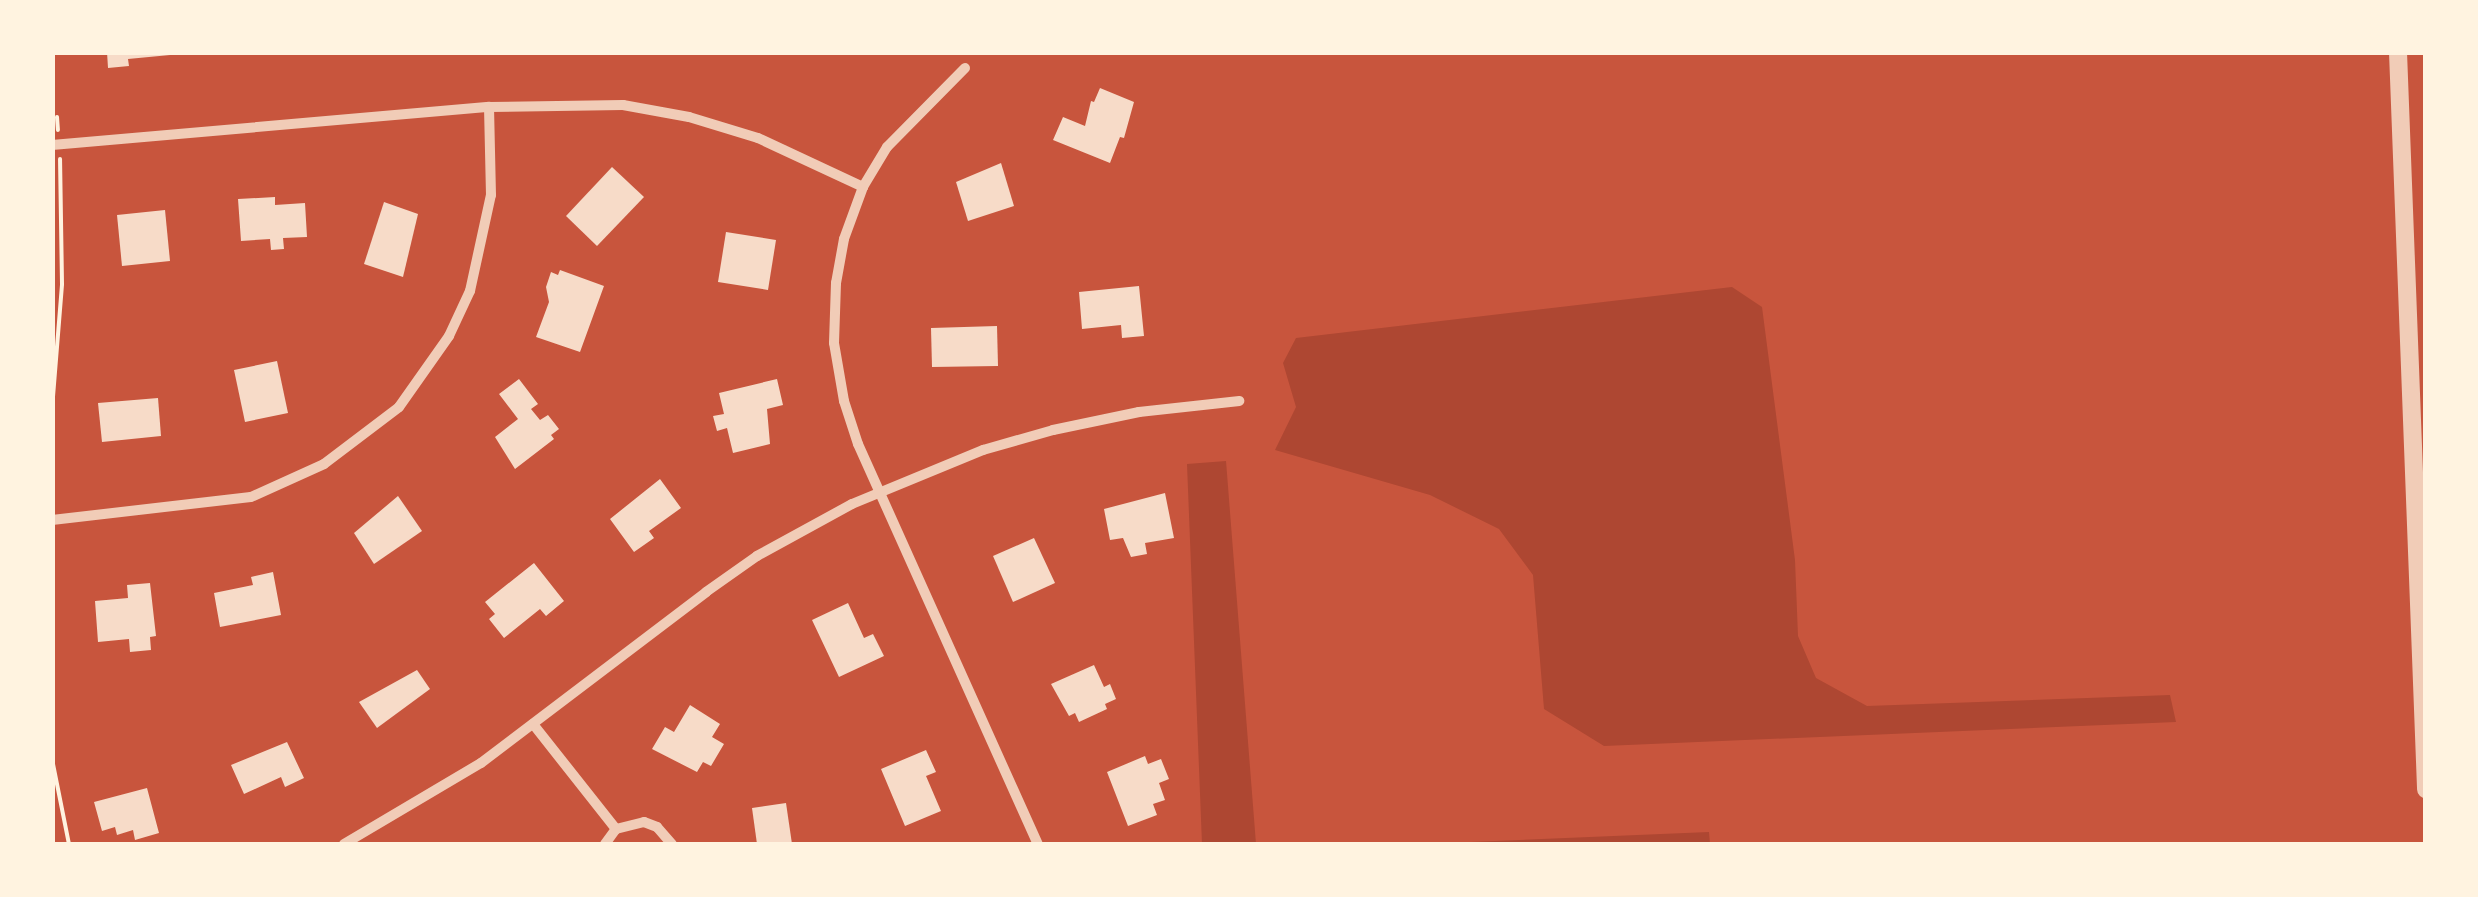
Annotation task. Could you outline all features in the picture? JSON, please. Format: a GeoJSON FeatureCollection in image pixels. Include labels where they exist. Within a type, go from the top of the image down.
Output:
{"type":"FeatureCollection","features":[{"type":"Feature","properties":{"kind":"street"},"geometry":{"type":"LineString","coordinates":[[2398,52],[2426,790]]}},
{"type":"Feature","properties":{"kind":"street"},"geometry":{"type":"LineString","coordinates":[[965,68],[888,147],[863,187],[838,268],[834,343],[844,401],[878,491],[1038,844]]}},
{"type":"Feature","properties":{"kind":"street"},"geometry":{"type":"LineString","coordinates":[[56,144],[489,107],[623,105],[689,116],[758,138],[863,187]]}},
{"type":"Feature","properties":{"kind":"street"},"geometry":{"type":"LineString","coordinates":[[52,520],[251,496],[324,464],[399,406],[433,362],[470,291],[491,195],[489,107]]}},
{"type":"Feature","properties":{"kind":"street"},"geometry":{"type":"LineString","coordinates":[[344,844],[425,800],[744,565],[878,491],[983,450],[1053,430],[1139,412],[1239,402]]}},
{"type":"Feature","properties":{"kind":"street"},"geometry":{"type":"LineString","coordinates":[[533,724],[616,829]]}},
{"type":"Feature","properties":{"kind":"street"},"geometry":{"type":"LineString","coordinates":[[605,844],[616,829],[644,822],[658,827],[672,844]]}},
{"type":"Feature","properties":{"kind":"path"},"geometry":{"type":"LineString","coordinates":[[52,409],[64,223],[57,117]]}},
{"type":"Feature","properties":{"kind":"path"},"geometry":{"type":"LineString","coordinates":[[52,758],[69,844]]}},
{"type":"Feature","properties":{"kind":"shaded area"},"geometry":{"type":"Polygon","coordinates":[[[1732,287],[1762,307],[1795,560],[1798,636],[1816,678],[1867,706],[2170,695],[2176,722],[1604,746],[1544,709],[1533,575],[1499,529],[1430,495],[1275,450],[1296,407],[1283,363],[1296,338],[1732,287]]]}},
{"type":"Feature","properties":{"kind":"shaded area"},"geometry":{"type":"Polygon","coordinates":[[[1226,461],[1256,844],[1202,844],[1187,464],[1226,461]]]}},
{"type":"Feature","properties":{"kind":"shaded area"},"geometry":{"type":"Polygon","coordinates":[[[1709,832],[1710,844],[1421,844],[1709,832]]]}},
{"type":"Feature","properties":{"kind":"building"},"geometry":{"type":"Polygon","coordinates":[[[107,52],[170,55],[128,59],[129,66],[108,68],[107,52]]]}},
{"type":"Feature","properties":{"kind":"building"},"geometry":{"type":"Polygon","coordinates":[[[1100,88],[1134,102],[1124,138],[1120,137],[1110,163],[1053,140],[1063,117],[1085,126],[1091,101],[1094,102],[1100,88]]]}},
{"type":"Feature","properties":{"kind":"building"},"geometry":{"type":"Polygon","coordinates":[[[1001,163],[1014,206],[968,221],[956,182],[1001,163]]]}},
{"type":"Feature","properties":{"kind":"building"},"geometry":{"type":"Polygon","coordinates":[[[612,167],[644,197],[597,246],[566,216],[612,167]]]}},
{"type":"Feature","properties":{"kind":"building"},"geometry":{"type":"Polygon","coordinates":[[[275,197],[275,205],[305,203],[307,237],[283,238],[284,249],[271,250],[270,239],[241,241],[238,199],[275,197]]]}},
{"type":"Feature","properties":{"kind":"building"},"geometry":{"type":"Polygon","coordinates":[[[384,202],[418,214],[403,277],[364,264],[384,202]]]}},
{"type":"Feature","properties":{"kind":"building"},"geometry":{"type":"Polygon","coordinates":[[[165,210],[170,261],[122,266],[117,215],[165,210]]]}},
{"type":"Feature","properties":{"kind":"building"},"geometry":{"type":"Polygon","coordinates":[[[726,232],[776,240],[768,290],[718,282],[726,232]]]}},
{"type":"Feature","properties":{"kind":"building"},"geometry":{"type":"Polygon","coordinates":[[[560,270],[604,286],[580,352],[536,337],[549,302],[546,287],[551,272],[558,275],[560,270]]]}},
{"type":"Feature","properties":{"kind":"building"},"geometry":{"type":"Polygon","coordinates":[[[1139,286],[1144,336],[1122,338],[1121,325],[1082,329],[1079,292],[1139,286]]]}},
{"type":"Feature","properties":{"kind":"building"},"geometry":{"type":"Polygon","coordinates":[[[997,326],[998,366],[932,367],[931,328],[997,326]]]}},
{"type":"Feature","properties":{"kind":"building"},"geometry":{"type":"Polygon","coordinates":[[[277,361],[288,413],[245,422],[234,370],[277,361]]]}},
{"type":"Feature","properties":{"kind":"building"},"geometry":{"type":"Polygon","coordinates":[[[519,379],[538,404],[531,409],[540,420],[548,415],[559,429],[551,435],[554,439],[515,469],[495,437],[518,419],[499,394],[519,379]]]}},
{"type":"Feature","properties":{"kind":"building"},"geometry":{"type":"Polygon","coordinates":[[[777,379],[783,405],[767,409],[770,444],[733,453],[727,428],[717,431],[713,416],[724,414],[719,393],[777,379]]]}},
{"type":"Feature","properties":{"kind":"building"},"geometry":{"type":"Polygon","coordinates":[[[158,398],[161,436],[102,442],[98,403],[158,398]]]}},
{"type":"Feature","properties":{"kind":"building"},"geometry":{"type":"Polygon","coordinates":[[[660,479],[681,508],[649,531],[654,538],[634,552],[610,519],[660,479]]]}},
{"type":"Feature","properties":{"kind":"building"},"geometry":{"type":"Polygon","coordinates":[[[1165,493],[1174,538],[1145,543],[1147,554],[1131,557],[1123,538],[1110,540],[1104,509],[1165,493]]]}},
{"type":"Feature","properties":{"kind":"building"},"geometry":{"type":"Polygon","coordinates":[[[398,496],[422,531],[374,564],[354,533],[398,496]]]}},
{"type":"Feature","properties":{"kind":"building"},"geometry":{"type":"Polygon","coordinates":[[[1034,538],[1055,583],[1013,602],[993,556],[1034,538]]]}},
{"type":"Feature","properties":{"kind":"building"},"geometry":{"type":"Polygon","coordinates":[[[534,563],[564,601],[546,616],[540,609],[504,638],[489,619],[495,614],[485,602],[534,563]]]}},
{"type":"Feature","properties":{"kind":"building"},"geometry":{"type":"Polygon","coordinates":[[[273,572],[281,615],[220,627],[214,593],[253,585],[251,577],[273,572]]]}},
{"type":"Feature","properties":{"kind":"building"},"geometry":{"type":"Polygon","coordinates":[[[150,583],[156,636],[150,637],[151,650],[130,652],[129,639],[98,642],[95,601],[128,598],[127,585],[150,583]]]}},
{"type":"Feature","properties":{"kind":"building"},"geometry":{"type":"Polygon","coordinates":[[[848,603],[864,638],[873,634],[884,656],[839,677],[812,620],[848,603]]]}},
{"type":"Feature","properties":{"kind":"building"},"geometry":{"type":"Polygon","coordinates":[[[1094,665],[1104,687],[1110,684],[1116,699],[1105,704],[1107,709],[1079,722],[1075,713],[1069,716],[1051,684],[1094,665]]]}},
{"type":"Feature","properties":{"kind":"building"},"geometry":{"type":"Polygon","coordinates":[[[417,670],[430,689],[377,728],[359,702],[417,670]]]}},
{"type":"Feature","properties":{"kind":"building"},"geometry":{"type":"Polygon","coordinates":[[[690,705],[720,724],[712,737],[724,744],[711,766],[703,762],[697,772],[652,749],[665,727],[674,732],[690,705]]]}},
{"type":"Feature","properties":{"kind":"building"},"geometry":{"type":"Polygon","coordinates":[[[287,742],[304,778],[285,787],[281,777],[244,794],[231,765],[287,742]]]}},
{"type":"Feature","properties":{"kind":"building"},"geometry":{"type":"Polygon","coordinates":[[[926,750],[936,772],[926,776],[941,811],[905,826],[881,769],[926,750]]]}},
{"type":"Feature","properties":{"kind":"building"},"geometry":{"type":"Polygon","coordinates":[[[1145,756],[1148,764],[1161,759],[1169,779],[1159,783],[1165,800],[1153,804],[1157,815],[1128,826],[1107,772],[1145,756]]]}},
{"type":"Feature","properties":{"kind":"building"},"geometry":{"type":"Polygon","coordinates":[[[147,788],[159,833],[135,840],[133,830],[117,835],[115,827],[102,831],[94,802],[147,788]]]}},
{"type":"Feature","properties":{"kind":"building"},"geometry":{"type":"Polygon","coordinates":[[[786,803],[792,844],[757,844],[752,808],[786,803]]]}}]}
